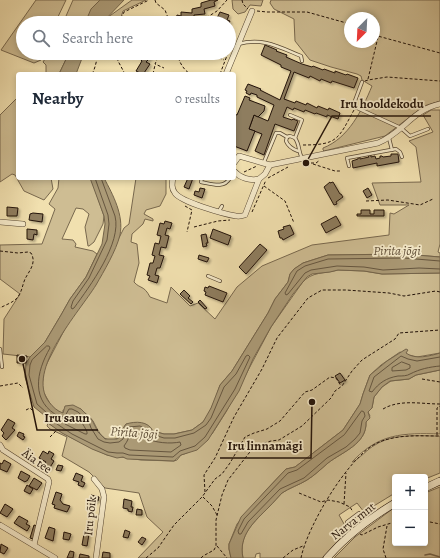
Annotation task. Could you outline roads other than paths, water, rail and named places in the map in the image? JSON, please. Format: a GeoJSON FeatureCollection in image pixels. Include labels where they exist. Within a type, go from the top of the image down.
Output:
{"type":"FeatureCollection","features":[{"type":"Feature","properties":{"kind":"main road"},"geometry":{"type":"LineString","coordinates":[[428,487],[440,481]]}},
{"type":"Feature","properties":{"kind":"main road","name":"Narva mnt"},"geometry":{"type":"LineString","coordinates":[[327,558],[366,522],[392,506]]}},
{"type":"Feature","properties":{"kind":"street"},"geometry":{"type":"LineString","coordinates":[[236,49],[252,11]]}},
{"type":"Feature","properties":{"kind":"street"},"geometry":{"type":"LineString","coordinates":[[227,72],[232,60]]}},
{"type":"Feature","properties":{"kind":"street"},"geometry":{"type":"LineString","coordinates":[[236,155],[270,165],[304,161],[320,155],[357,148],[389,138],[423,110],[440,104]]}},
{"type":"Feature","properties":{"kind":"street"},"geometry":{"type":"LineString","coordinates":[[173,180],[172,185],[174,192],[184,200],[238,217],[245,215],[260,179],[270,165]]}},
{"type":"Feature","properties":{"kind":"street"},"geometry":{"type":"LineString","coordinates":[[236,173],[249,180],[260,179]]}},
{"type":"Feature","properties":{"kind":"street"},"geometry":{"type":"LineString","coordinates":[[0,222],[23,224]]}},
{"type":"Feature","properties":{"kind":"street","name":"Äia tee"},"geometry":{"type":"LineString","coordinates":[[0,445],[3,450],[48,479],[49,482],[34,545]]}},
{"type":"Feature","properties":{"kind":"street","name":"Iru põik"},"geometry":{"type":"LineString","coordinates":[[94,479],[102,489],[104,497],[96,558]]}},
{"type":"Feature","properties":{"kind":"street"},"geometry":{"type":"LineString","coordinates":[[0,525],[55,558]]}},
{"type":"Feature","properties":{"kind":"lane"},"geometry":{"type":"LineString","coordinates":[[238,44],[246,42],[262,42],[274,45],[301,56],[302,61]]}},
{"type":"Feature","properties":{"kind":"lane"},"geometry":{"type":"LineString","coordinates":[[363,82],[352,106],[401,128],[410,136],[428,129]]}},
{"type":"Feature","properties":{"kind":"lane"},"geometry":{"type":"LineString","coordinates":[[290,115],[302,120],[296,138],[299,146],[298,151]]}},
{"type":"Feature","properties":{"kind":"lane"},"geometry":{"type":"LineString","coordinates":[[264,163],[276,133],[280,133],[287,137],[290,136],[296,138]]}},
{"type":"Feature","properties":{"kind":"lane"},"geometry":{"type":"LineString","coordinates":[[287,137],[287,144],[298,151],[304,161]]}},
{"type":"Feature","properties":{"kind":"lane"},"geometry":{"type":"LineString","coordinates":[[389,138],[392,150]]}},
{"type":"Feature","properties":{"kind":"lane"},"geometry":{"type":"LineString","coordinates":[[349,166],[347,158],[396,149],[402,156]]}},
{"type":"Feature","properties":{"kind":"lane"},"geometry":{"type":"LineString","coordinates":[[202,180],[201,182],[223,185],[229,180]]}},
{"type":"Feature","properties":{"kind":"lane"},"geometry":{"type":"LineString","coordinates":[[219,212],[222,206]]}},
{"type":"Feature","properties":{"kind":"lane"},"geometry":{"type":"LineString","coordinates":[[208,276],[220,281]]}},
{"type":"Feature","properties":{"kind":"lane"},"geometry":{"type":"LineString","coordinates":[[0,349],[2,367]]}},
{"type":"Feature","properties":{"kind":"lane"},"geometry":{"type":"LineString","coordinates":[[354,532],[347,522],[359,514],[366,522]]}},
{"type":"Feature","properties":{"kind":"water"},"geometry":{"type":"Polygon","coordinates":[[[100,0],[124,0],[109,16],[88,16],[91,9],[100,0]]]}},
{"type":"Feature","properties":{"kind":"water"},"geometry":{"type":"Polygon","coordinates":[[[66,60],[81,60],[77,72],[60,72],[66,60]]]}},
{"type":"Feature","properties":{"kind":"water","name":"Pirita jõgi"},"geometry":{"type":"Polygon","coordinates":[[[91,180],[105,180],[117,205],[121,228],[120,235],[113,254],[96,285],[68,325],[49,358],[44,374],[43,389],[49,402],[59,411],[63,413],[65,406],[73,405],[81,409],[92,420],[98,432],[105,439],[117,439],[120,437],[126,424],[130,423],[138,422],[148,425],[153,431],[164,434],[174,434],[192,430],[203,422],[211,408],[220,385],[232,371],[275,299],[288,282],[290,274],[294,269],[303,263],[328,255],[404,254],[440,257],[440,273],[382,274],[364,271],[338,270],[312,274],[307,277],[293,294],[271,327],[253,359],[239,391],[208,440],[197,450],[181,455],[174,461],[127,459],[123,457],[117,458],[92,449],[62,433],[48,423],[44,415],[34,407],[25,377],[26,363],[45,342],[70,299],[86,277],[102,244],[105,224],[104,216],[91,180]]]}},
{"type":"Feature","properties":{"kind":"water"},"geometry":{"type":"Polygon","coordinates":[[[406,349],[408,350],[406,353],[418,357],[440,353],[440,370],[416,375],[409,379],[390,381],[382,387],[374,397],[372,408],[368,412],[370,418],[366,422],[365,430],[358,442],[310,478],[282,493],[253,523],[245,535],[242,550],[243,558],[231,558],[229,544],[241,517],[286,469],[295,467],[343,430],[360,404],[370,375],[387,361],[406,349]]]}},
{"type":"Feature","properties":{"kind":"waterway"},"geometry":{"type":"LineString","coordinates":[[425,555],[430,554],[440,557]]}},
{"type":"Feature","properties":{"kind":"place","name":"Iru hooldekodu"},"geometry":{"type":"Point","coordinates":[306,163]}},
{"type":"Feature","properties":{"kind":"place","name":"Iru saun"},"geometry":{"type":"Point","coordinates":[22,359]}},
{"type":"Feature","properties":{"kind":"place","name":"Iru linnamägi"},"geometry":{"type":"Point","coordinates":[312,402]}}]}
